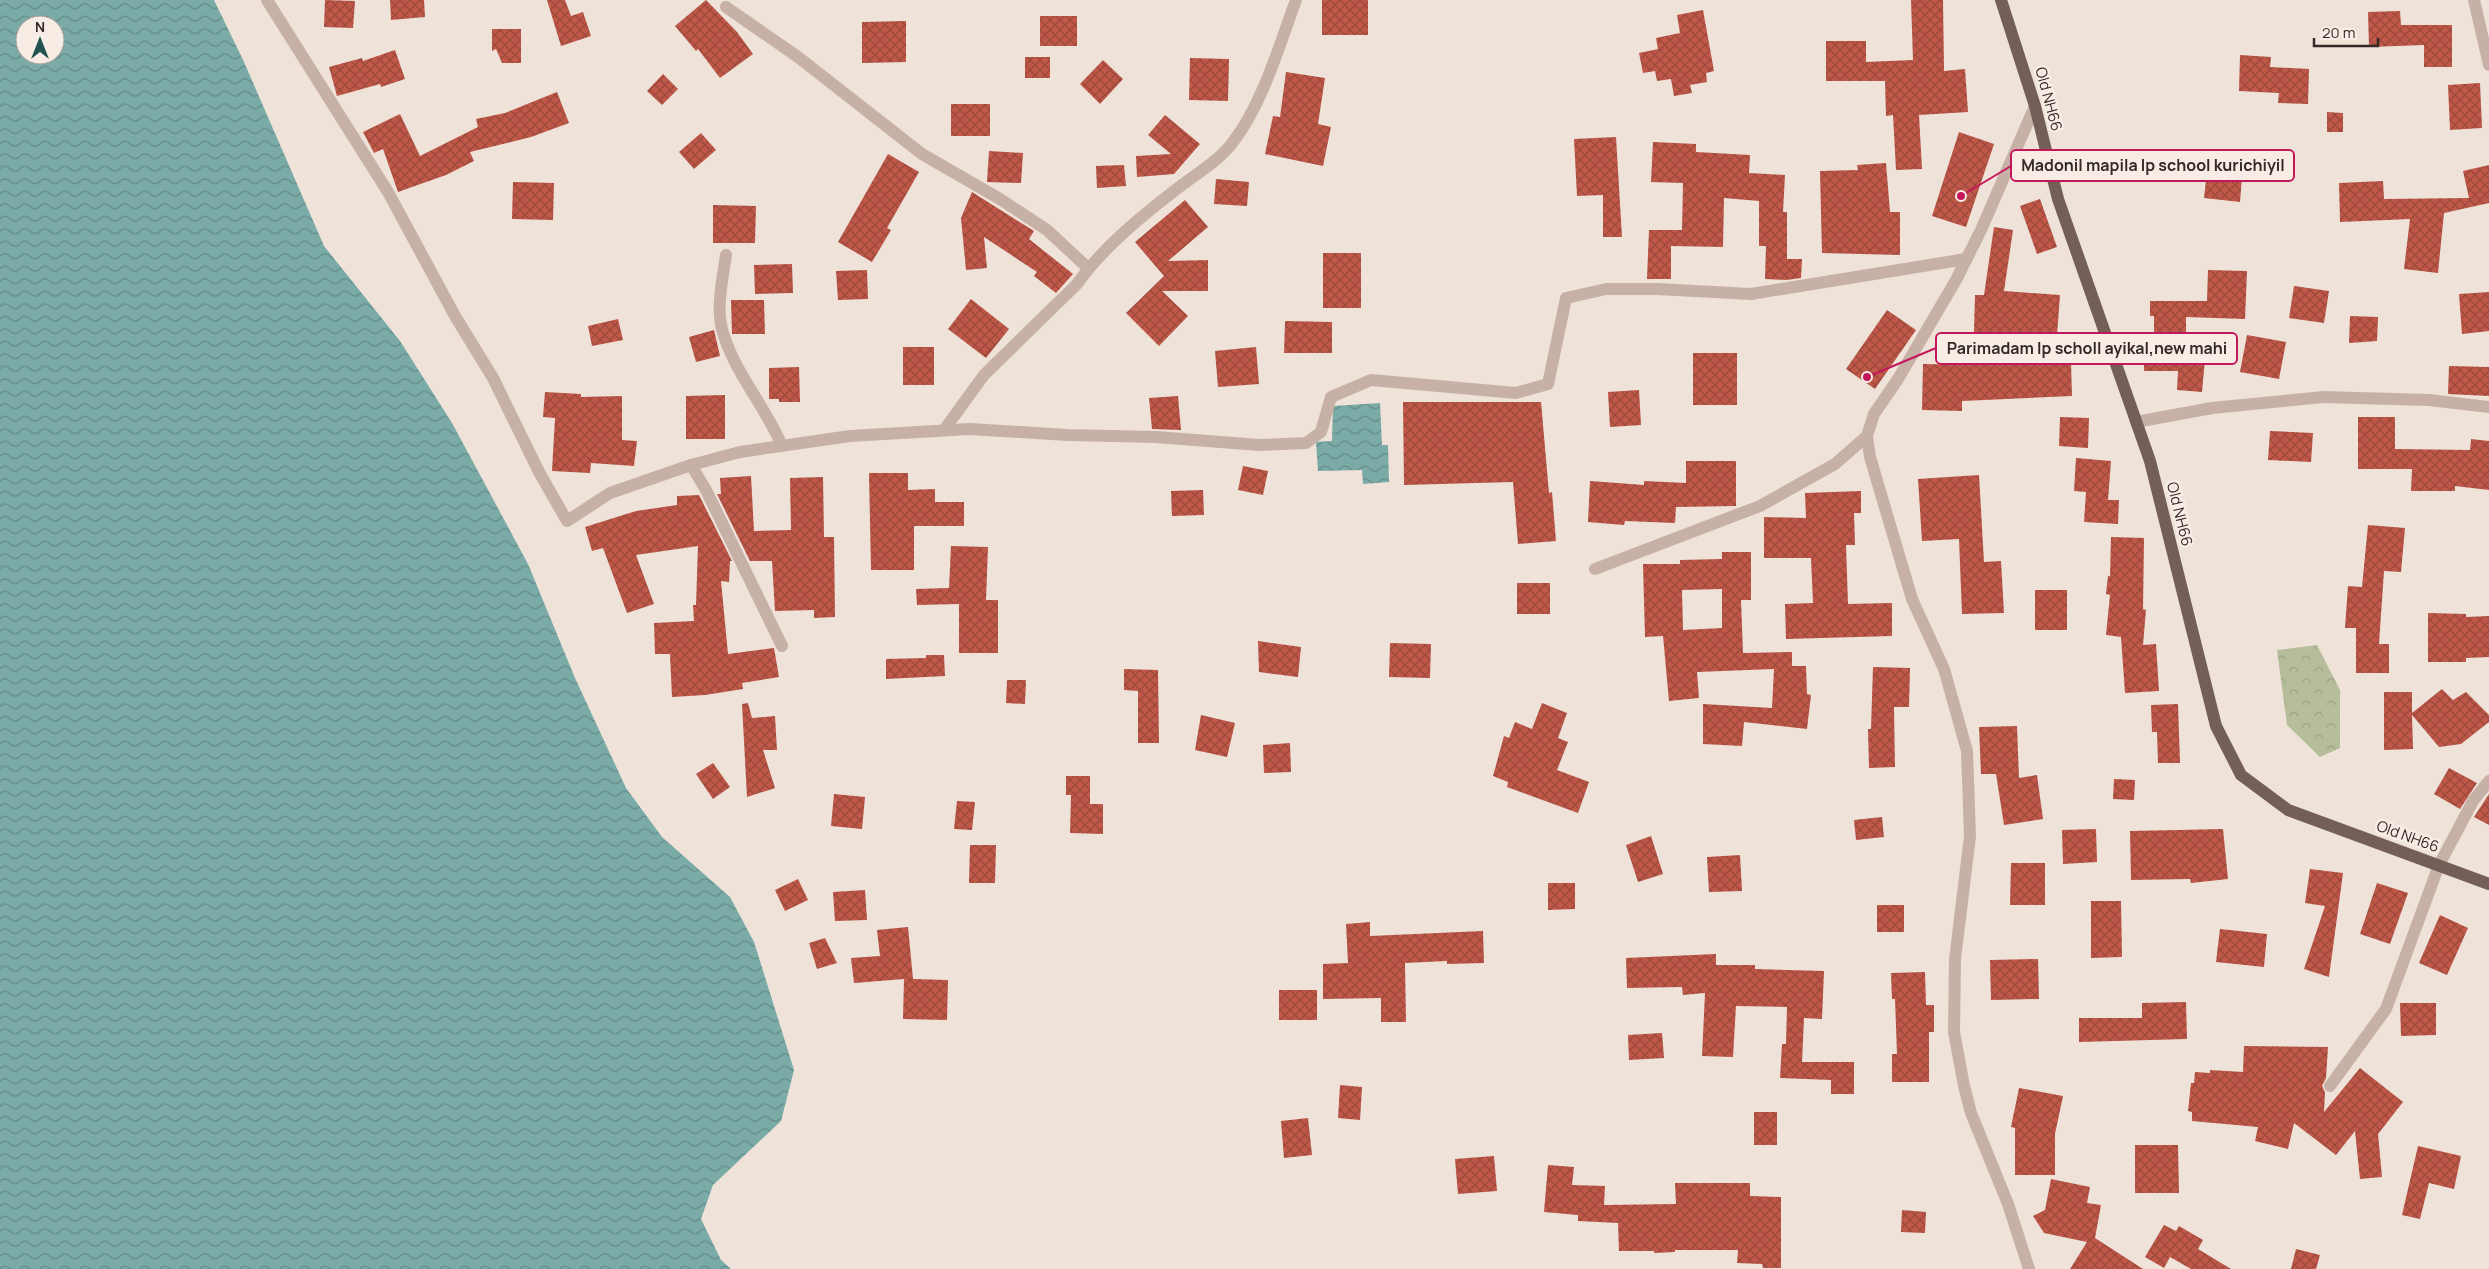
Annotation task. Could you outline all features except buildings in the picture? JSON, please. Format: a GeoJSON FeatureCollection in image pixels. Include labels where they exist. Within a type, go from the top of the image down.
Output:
{"type":"FeatureCollection","features":[{"type":"Feature","properties":{"kind":"main road","name":"Old NH66"},"geometry":{"type":"LineString","coordinates":[[2003,0],[2036,106],[2058,199],[2150,461],[2216,726],[2241,775],[2288,810],[2489,884]]}},
{"type":"Feature","properties":{"kind":"street"},"geometry":{"type":"LineString","coordinates":[[267,0],[388,192],[455,316],[493,378],[539,472],[567,521],[610,493],[691,465],[740,452],[850,436],[970,428],[1067,435],[1156,437],[1259,445],[1306,443],[1321,432],[1331,397],[1371,380],[1516,392],[1548,384],[1566,298],[1606,289],[1657,289],[1751,294],[1966,260]]}},
{"type":"Feature","properties":{"kind":"street"},"geometry":{"type":"LineString","coordinates":[[944,430],[984,374],[1077,284],[1088,268],[1126,232],[1177,189],[1213,162],[1233,143],[1246,122],[1274,61],[1296,0]]}},
{"type":"Feature","properties":{"kind":"street"},"geometry":{"type":"LineString","coordinates":[[2474,0],[2489,65]]}},
{"type":"Feature","properties":{"kind":"street"},"geometry":{"type":"LineString","coordinates":[[726,7],[798,57],[922,154],[1000,199],[1047,230],[1088,268]]}},
{"type":"Feature","properties":{"kind":"street"},"geometry":{"type":"LineString","coordinates":[[2029,1269],[2008,1204],[1971,1113],[1954,1032],[1955,959],[1970,836],[1967,751],[1944,669],[1912,599],[1870,457],[1867,436],[1874,414],[1898,379],[1966,260],[2036,106]]}},
{"type":"Feature","properties":{"kind":"street"},"geometry":{"type":"LineString","coordinates":[[726,255],[720,295],[721,324],[737,364],[782,446]]}},
{"type":"Feature","properties":{"kind":"street"},"geometry":{"type":"LineString","coordinates":[[2136,422],[2212,408],[2323,397],[2429,400],[2489,407]]}},
{"type":"Feature","properties":{"kind":"street"},"geometry":{"type":"LineString","coordinates":[[1595,569],[1760,506],[1834,464],[1867,436]]}},
{"type":"Feature","properties":{"kind":"street"},"geometry":{"type":"LineString","coordinates":[[691,465],[706,490],[782,646]]}},
{"type":"Feature","properties":{"kind":"street"},"geometry":{"type":"LineString","coordinates":[[2330,1086],[2386,1009],[2438,865],[2473,801],[2489,781]]}},
{"type":"Feature","properties":{"kind":"green space"},"geometry":{"type":"Polygon","coordinates":[[[2317,645],[2340,690],[2340,748],[2320,757],[2287,725],[2277,650],[2317,645]]]}},
{"type":"Feature","properties":{"kind":"water"},"geometry":{"type":"Polygon","coordinates":[[[0,0],[214,0],[244,62],[324,246],[400,341],[452,423],[528,564],[575,678],[626,788],[662,837],[730,897],[754,942],[794,1070],[781,1121],[713,1185],[701,1219],[721,1260],[731,1269],[0,1269],[0,0]]]}},
{"type":"Feature","properties":{"kind":"water"},"geometry":{"type":"Polygon","coordinates":[[[1380,403],[1382,445],[1388,445],[1389,482],[1363,484],[1362,470],[1318,471],[1316,442],[1332,441],[1333,406],[1380,403]]]}},
{"type":"Feature","properties":{"kind":"place","name":"Madonil mapila lp school kurichiyil"},"geometry":{"type":"Point","coordinates":[1961,196]}},
{"type":"Feature","properties":{"kind":"place","name":"Parimadam lp scholl ayikal,new mahi"},"geometry":{"type":"Point","coordinates":[1867,377]}}]}
